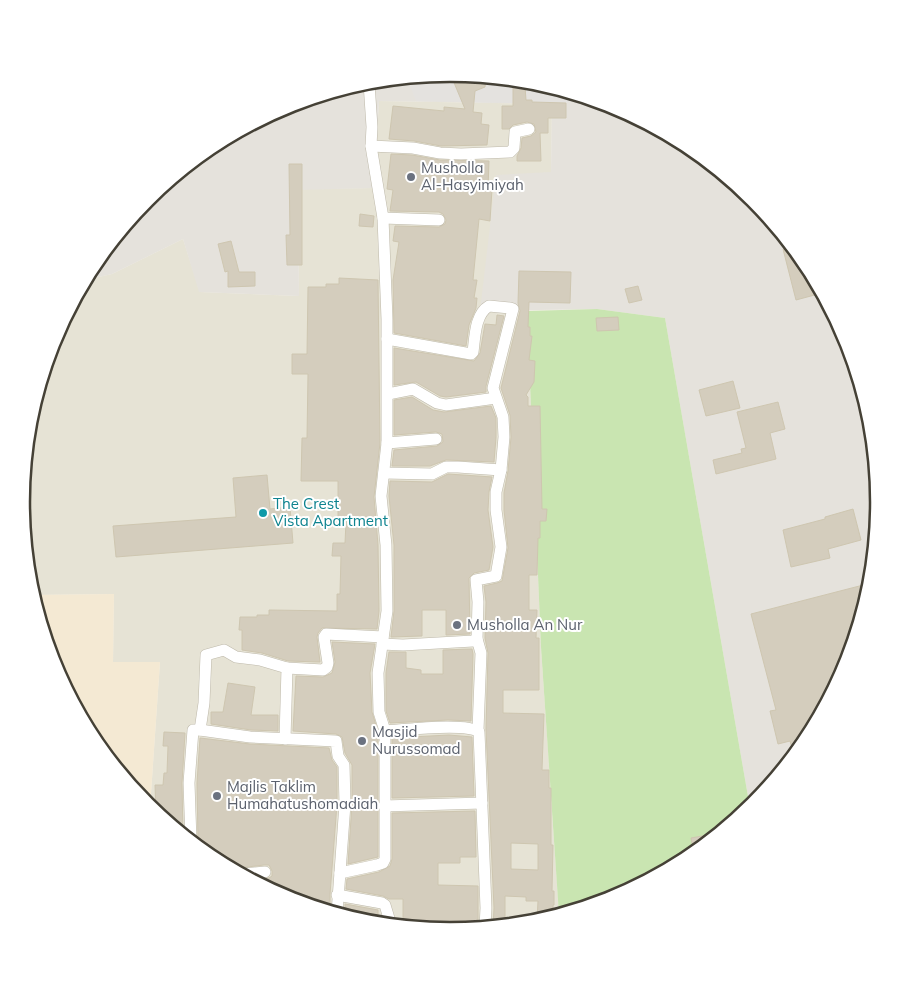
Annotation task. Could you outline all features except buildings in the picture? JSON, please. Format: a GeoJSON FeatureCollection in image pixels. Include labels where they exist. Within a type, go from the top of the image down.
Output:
{"type":"FeatureCollection","features":[{"type":"Feature","properties":{"kind":"street"},"geometry":{"type":"LineString","coordinates":[[340,873],[383,863],[385,859],[385,731],[379,712],[378,673],[388,611],[386,545],[381,496],[387,443],[388,339],[383,218],[371,146],[372,127],[369,90]]}},
{"type":"Feature","properties":{"kind":"street"},"geometry":{"type":"LineString","coordinates":[[371,146],[413,148],[440,153],[462,154],[510,152],[514,148],[515,132],[529,129]]}},
{"type":"Feature","properties":{"kind":"street"},"geometry":{"type":"LineString","coordinates":[[383,218],[439,220]]}},
{"type":"Feature","properties":{"kind":"street"},"geometry":{"type":"LineString","coordinates":[[388,339],[471,354],[473,352],[477,323],[486,308],[489,306],[512,308],[493,388],[503,417],[504,437],[501,470],[496,492],[496,510],[501,547],[496,576],[476,580],[478,602],[477,639],[481,653],[478,730],[480,735],[485,920]]}},
{"type":"Feature","properties":{"kind":"street"},"geometry":{"type":"LineString","coordinates":[[388,394],[413,388],[437,403],[446,405],[496,398]]}},
{"type":"Feature","properties":{"kind":"street"},"geometry":{"type":"LineString","coordinates":[[387,443],[436,439]]}},
{"type":"Feature","properties":{"kind":"street"},"geometry":{"type":"LineString","coordinates":[[384,472],[432,474],[446,467],[458,466],[501,470]]}},
{"type":"Feature","properties":{"kind":"street"},"geometry":{"type":"LineString","coordinates":[[200,730],[204,703],[206,655],[208,653],[224,650],[236,657],[260,660],[287,668],[322,670],[327,667],[328,663],[324,637],[326,634],[403,644],[474,641],[477,639]]}},
{"type":"Feature","properties":{"kind":"street"},"geometry":{"type":"LineString","coordinates":[[285,739],[287,668]]}},
{"type":"Feature","properties":{"kind":"street"},"geometry":{"type":"LineString","coordinates":[[385,731],[442,727],[478,730]]}},
{"type":"Feature","properties":{"kind":"street"},"geometry":{"type":"LineString","coordinates":[[191,832],[189,783],[193,730],[250,737],[336,741],[338,756],[344,764],[345,804],[337,907]]}},
{"type":"Feature","properties":{"kind":"street"},"geometry":{"type":"LineString","coordinates":[[384,806],[482,803]]}},
{"type":"Feature","properties":{"kind":"street"},"geometry":{"type":"LineString","coordinates":[[253,873],[264,872]]}},
{"type":"Feature","properties":{"kind":"street"},"geometry":{"type":"LineString","coordinates":[[337,895],[384,904],[386,905],[389,917]]}},
{"type":"Feature","properties":{"kind":"shaded area"},"geometry":{"type":"Polygon","coordinates":[[[450,82],[505,86],[559,96],[585,104],[636,125],[660,138],[706,169],[727,186],[766,225],[783,246],[814,292],[827,316],[848,367],[856,393],[862,420],[869,475],[870,502],[866,557],[856,611],[848,637],[827,688],[814,712],[783,758],[748,798],[665,318],[597,309],[480,311],[496,175],[551,172],[552,104],[379,101],[374,188],[298,190],[299,296],[199,292],[183,239],[112,274],[95,278],[134,225],[173,186],[194,169],[240,138],[264,125],[315,104],[341,96],[368,90],[423,83],[450,82]]]}},
{"type":"Feature","properties":{"kind":"shaded area"},"geometry":{"type":"Polygon","coordinates":[[[450,82],[477,83],[532,90],[575,101],[552,104],[416,101],[410,84],[450,82]]]}},
{"type":"Feature","properties":{"kind":"shaded area"},"geometry":{"type":"Polygon","coordinates":[[[379,101],[552,104],[551,172],[481,311],[527,311],[541,647],[559,908],[532,914],[477,921],[450,922],[395,918],[341,908],[315,900],[264,879],[240,866],[194,835],[151,797],[160,662],[113,662],[114,594],[40,595],[34,557],[30,502],[31,475],[38,420],[44,393],[62,341],[73,316],[95,278],[112,274],[183,239],[200,292],[299,296],[298,189],[374,188],[379,101]]]}},
{"type":"Feature","properties":{"kind":"shaded area"},"geometry":{"type":"Polygon","coordinates":[[[114,594],[113,662],[160,662],[151,797],[117,758],[86,712],[62,663],[52,637],[40,595],[114,594]]]}},
{"type":"Feature","properties":{"kind":"green space"},"geometry":{"type":"Polygon","coordinates":[[[597,309],[665,318],[748,798],[706,835],[660,866],[611,890],[559,908],[541,647],[527,311],[597,309]]]}},
{"type":"Feature","properties":{"kind":"place","name":"Musholla Al-Hasyimiyah"},"geometry":{"type":"Point","coordinates":[411,177]}},
{"type":"Feature","properties":{"kind":"place","name":"The Crest Vista Apartment"},"geometry":{"type":"Point","coordinates":[263,513]}},
{"type":"Feature","properties":{"kind":"place","name":"Musholla An Nur"},"geometry":{"type":"Point","coordinates":[457,625]}},
{"type":"Feature","properties":{"kind":"place","name":"Masjid Nurussomad"},"geometry":{"type":"Point","coordinates":[362,741]}},
{"type":"Feature","properties":{"kind":"place","name":"Majlis Taklim Humahatushomadiah"},"geometry":{"type":"Point","coordinates":[217,796]}}]}
